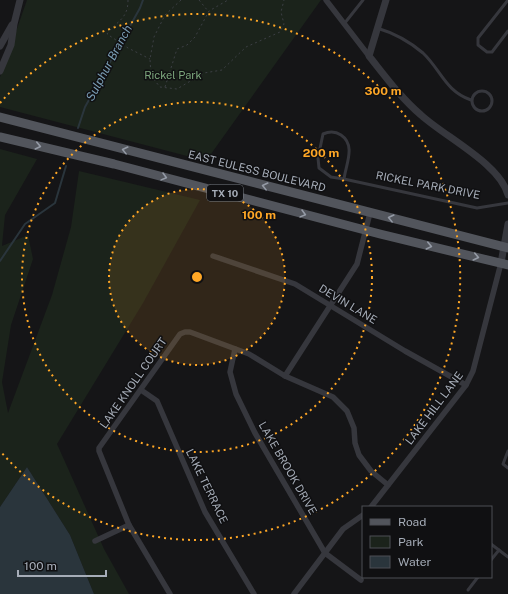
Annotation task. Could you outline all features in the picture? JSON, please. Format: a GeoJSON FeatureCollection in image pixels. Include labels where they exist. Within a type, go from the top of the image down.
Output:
{"type":"FeatureCollection","features":[{"type":"Feature","properties":{"kind":"main road","name":"EAST EULESS BOULEVARD"},"geometry":{"type":"LineString","coordinates":[[0,118],[506,248]]}},
{"type":"Feature","properties":{"kind":"main road","name":"TX 10"},"geometry":{"type":"LineString","coordinates":[[0,138],[114,164],[366,230],[504,264]]}},
{"type":"Feature","properties":{"kind":"street"},"geometry":{"type":"LineString","coordinates":[[0,71],[11,44],[20,0]]}},
{"type":"Feature","properties":{"kind":"street"},"geometry":{"type":"LineString","coordinates":[[326,0],[400,95],[421,116],[492,168],[507,189]]}},
{"type":"Feature","properties":{"kind":"street"},"geometry":{"type":"LineString","coordinates":[[369,56],[386,0]]}},
{"type":"Feature","properties":{"kind":"street"},"geometry":{"type":"LineString","coordinates":[[0,46],[14,24]]}},
{"type":"Feature","properties":{"kind":"street"},"geometry":{"type":"LineString","coordinates":[[285,376],[357,264],[370,213]]}},
{"type":"Feature","properties":{"kind":"street"},"geometry":{"type":"LineString","coordinates":[[504,264],[508,224]]}},
{"type":"Feature","properties":{"kind":"street","name":"DEVIN LANE"},"geometry":{"type":"LineString","coordinates":[[213,256],[295,284],[331,304],[405,351],[466,385]]}},
{"type":"Feature","properties":{"kind":"street","name":"LAKE HILL LANE"},"geometry":{"type":"LineString","coordinates":[[372,506],[466,385],[472,371],[504,264]]}},
{"type":"Feature","properties":{"kind":"street","name":"LAKE KNOLL COURT"},"geometry":{"type":"LineString","coordinates":[[129,525],[99,448],[180,334],[185,332],[235,349]]}},
{"type":"Feature","properties":{"kind":"street"},"geometry":{"type":"LineString","coordinates":[[235,349],[249,354],[285,376],[333,397],[347,411],[354,428],[355,443],[359,455],[371,472],[388,485]]}},
{"type":"Feature","properties":{"kind":"street","name":"LAKE BROOK DRIVE"},"geometry":{"type":"LineString","coordinates":[[235,349],[230,372],[236,394],[256,433],[325,552],[361,580]]}},
{"type":"Feature","properties":{"kind":"street","name":"LAKE TERRACE"},"geometry":{"type":"LineString","coordinates":[[141,390],[157,401],[205,512],[254,594]]}},
{"type":"Feature","properties":{"kind":"street"},"geometry":{"type":"LineString","coordinates":[[294,594],[343,529],[362,516]]}},
{"type":"Feature","properties":{"kind":"street"},"geometry":{"type":"LineString","coordinates":[[95,541],[129,525],[170,594]]}},
{"type":"Feature","properties":{"kind":"lane"},"geometry":{"type":"LineString","coordinates":[[344,24],[363,0]]}},
{"type":"Feature","properties":{"kind":"lane"},"geometry":{"type":"LineString","coordinates":[[507,0],[478,38],[478,45],[487,52],[492,52],[508,31]]}},
{"type":"Feature","properties":{"kind":"lane"},"geometry":{"type":"LineString","coordinates":[[377,28],[392,32],[422,53],[445,83],[464,97],[471,100],[473,105],[480,112],[487,110],[492,101],[489,94],[480,91],[477,92],[471,100]]}},
{"type":"Feature","properties":{"kind":"lane","name":"RICKEL PARK DRIVE"},"geometry":{"type":"LineString","coordinates":[[344,179],[350,145],[347,139],[337,132],[329,131],[323,134],[318,158],[319,168],[331,176],[344,179],[477,208],[508,204]]}},
{"type":"Feature","properties":{"kind":"lane"},"geometry":{"type":"LineString","coordinates":[[508,451],[503,464],[508,468]]}},
{"type":"Feature","properties":{"kind":"lane"},"geometry":{"type":"LineString","coordinates":[[492,545],[508,557]]}},
{"type":"Feature","properties":{"kind":"lane"},"geometry":{"type":"LineString","coordinates":[[492,559],[498,550]]}},
{"type":"Feature","properties":{"kind":"lane"},"geometry":{"type":"LineString","coordinates":[[468,590],[477,578]]}},
{"type":"Feature","properties":{"kind":"path"},"geometry":{"type":"LineString","coordinates":[[128,0],[128,7],[120,22],[112,27],[107,34],[128,48],[150,59]]}},
{"type":"Feature","properties":{"kind":"path"},"geometry":{"type":"LineString","coordinates":[[182,0],[165,15],[154,37],[150,59],[151,76],[160,87],[177,89],[204,73],[222,70],[246,47],[280,32],[284,24],[280,12],[284,0]]}},
{"type":"Feature","properties":{"kind":"path"},"geometry":{"type":"LineString","coordinates":[[199,0],[209,11]]}},
{"type":"Feature","properties":{"kind":"path"},"geometry":{"type":"LineString","coordinates":[[165,88],[178,50],[195,37],[209,11],[228,0]]}},
{"type":"Feature","properties":{"kind":"green space","name":"Rickel Park"},"geometry":{"type":"Polygon","coordinates":[[[27,0],[321,0],[206,161],[0,107],[0,77],[27,0]]]}},
{"type":"Feature","properties":{"kind":"green space"},"geometry":{"type":"Polygon","coordinates":[[[0,149],[37,159],[5,215],[2,246],[28,235],[33,259],[11,325],[2,382],[8,413],[52,295],[71,227],[79,171],[200,200],[143,303],[57,444],[104,549],[129,594],[94,594],[70,535],[27,467],[0,507],[0,149]]]}},
{"type":"Feature","properties":{"kind":"water"},"geometry":{"type":"Polygon","coordinates":[[[27,467],[70,535],[94,594],[0,594],[0,507],[27,467]]]}},
{"type":"Feature","properties":{"kind":"waterway","name":"Sulphur Branch"},"geometry":{"type":"LineString","coordinates":[[78,128],[85,107],[143,0]]}},
{"type":"Feature","properties":{"kind":"waterway","name":"Sulphur Branch"},"geometry":{"type":"LineString","coordinates":[[0,261],[25,224],[55,203],[66,166]]}}]}
